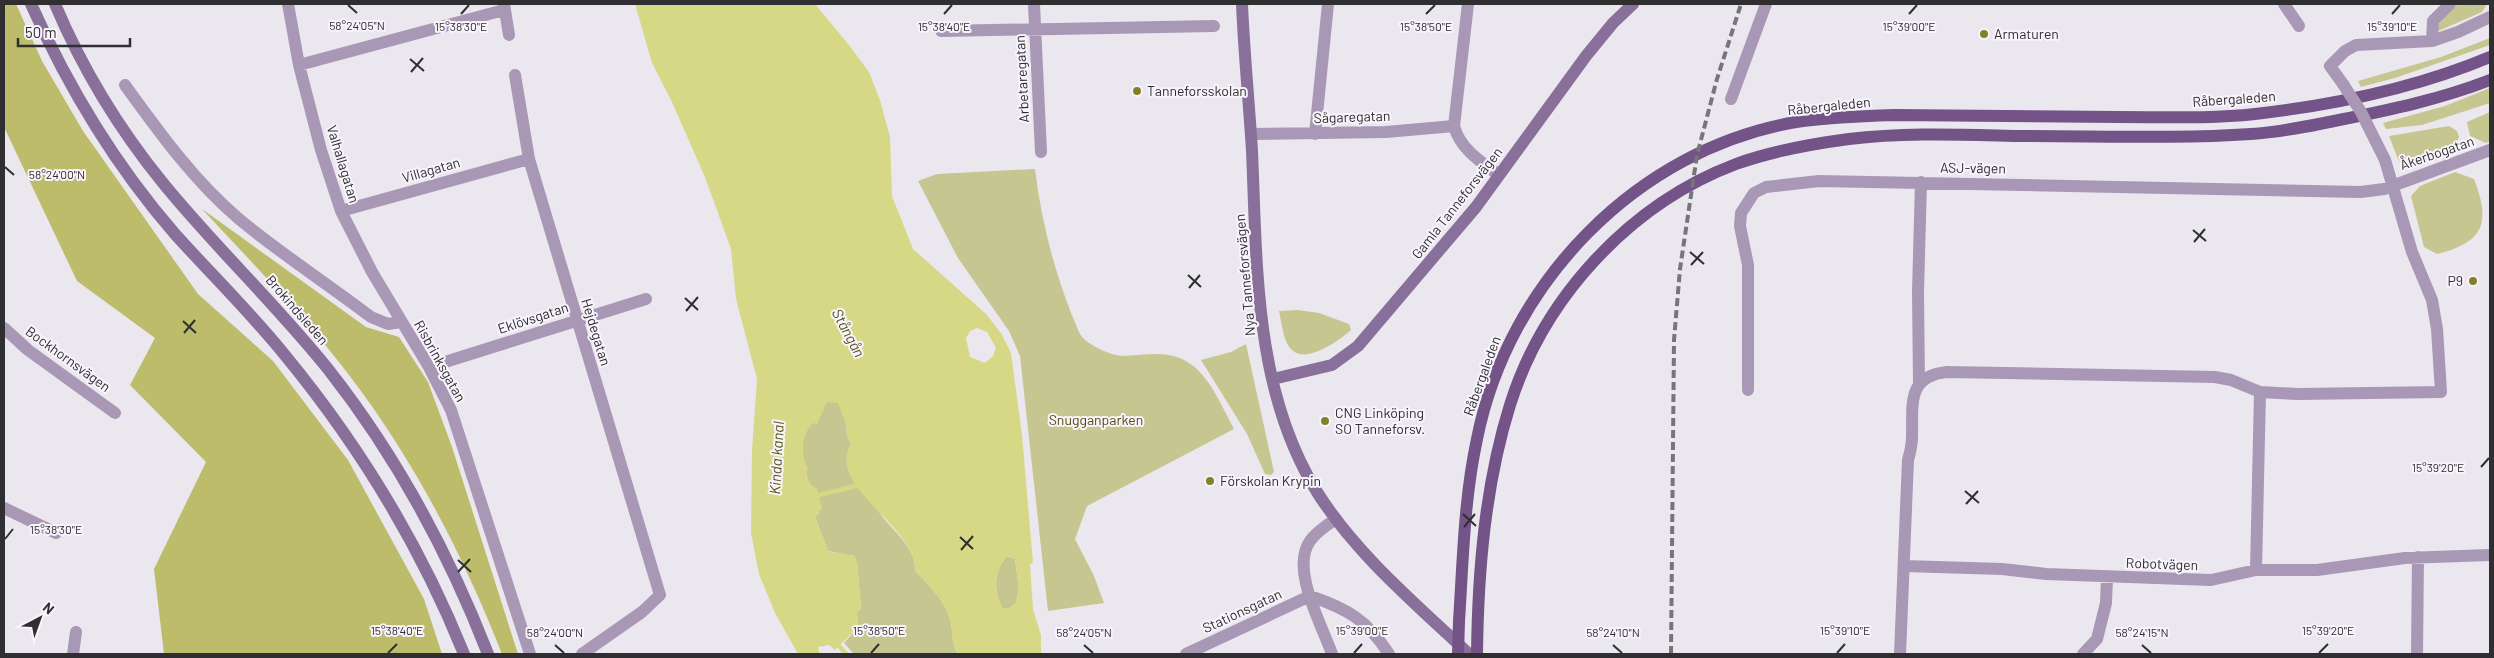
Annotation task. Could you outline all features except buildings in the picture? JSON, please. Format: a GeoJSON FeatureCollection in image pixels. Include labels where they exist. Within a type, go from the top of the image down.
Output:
{"type":"FeatureCollection","features":[{"type":"Feature","properties":{"kind":"main road"},"geometry":{"type":"LineString","coordinates":[[31,4],[78,99],[123,168],[174,233],[283,352],[356,449],[397,515],[428,573],[464,654]]}},
{"type":"Feature","properties":{"kind":"main road","name":"Brokindsleden"},"geometry":{"type":"LineString","coordinates":[[55,4],[98,90],[133,143],[183,206],[262,292],[328,370],[379,442],[420,509],[466,598],[488,654]]}},
{"type":"Feature","properties":{"kind":"main road","name":"Nya Tanneforsvägen"},"geometry":{"type":"LineString","coordinates":[[1242,4],[1251,134],[1257,279],[1262,325],[1273,379],[1293,446],[1318,492],[1336,519],[1371,558],[1469,654]]}},
{"type":"Feature","properties":{"kind":"main road","name":"Gamla Tanneforsvägen"},"geometry":{"type":"LineString","coordinates":[[1273,379],[1332,364],[1358,346],[1464,222],[1586,56],[1613,23],[1633,4]]}},
{"type":"Feature","properties":{"kind":"main road","name":"Råbergaleden"},"geometry":{"type":"LineString","coordinates":[[1458,654],[1468,491],[1475,447],[1489,395],[1502,357],[1537,294],[1574,246],[1621,203],[1678,165],[1732,141],[1795,122],[1895,115],[2196,117],[2254,114],[2326,104],[2380,92],[2433,78],[2490,58]]}},
{"type":"Feature","properties":{"kind":"main road"},"geometry":{"type":"LineString","coordinates":[[1477,654],[1489,492],[1510,404],[1526,362],[1555,309],[1593,262],[1614,240],[1636,222],[1692,185],[1732,166],[1768,154],[1851,139],[1940,135],[2199,136],[2253,134],[2287,130],[2391,110],[2441,97],[2490,80]]}},
{"type":"Feature","properties":{"kind":"street","name":"Valhallagatan"},"geometry":{"type":"LineString","coordinates":[[288,4],[299,65],[324,158],[341,211],[401,322]]}},
{"type":"Feature","properties":{"kind":"street","name":"Arbetaregatan"},"geometry":{"type":"LineString","coordinates":[[1034,4],[1041,152]]}},
{"type":"Feature","properties":{"kind":"street"},"geometry":{"type":"LineString","coordinates":[[1315,134],[1328,4]]}},
{"type":"Feature","properties":{"kind":"street"},"geometry":{"type":"LineString","coordinates":[[1468,4],[1454,126],[1465,146],[1499,175]]}},
{"type":"Feature","properties":{"kind":"street"},"geometry":{"type":"LineString","coordinates":[[1731,99],[1766,4]]}},
{"type":"Feature","properties":{"kind":"street"},"geometry":{"type":"LineString","coordinates":[[2284,4],[2299,26]]}},
{"type":"Feature","properties":{"kind":"street"},"geometry":{"type":"LineString","coordinates":[[2432,41],[2433,22],[2450,4]]}},
{"type":"Feature","properties":{"kind":"street"},"geometry":{"type":"LineString","coordinates":[[299,65],[504,7],[509,35]]}},
{"type":"Feature","properties":{"kind":"street"},"geometry":{"type":"LineString","coordinates":[[1919,384],[1934,374],[1947,372],[2125,374],[2215,377],[2231,380],[2260,392],[2298,394],[2441,392],[2437,329],[2432,300],[2412,252],[2385,160],[2361,112],[2330,66],[2345,51],[2356,45],[2432,41],[2458,32],[2490,17]]}},
{"type":"Feature","properties":{"kind":"street"},"geometry":{"type":"LineString","coordinates":[[941,31],[1214,26]]}},
{"type":"Feature","properties":{"kind":"street","name":"Hejdegatan"},"geometry":{"type":"LineString","coordinates":[[515,76],[529,159],[660,595],[647,608],[582,654]]}},
{"type":"Feature","properties":{"kind":"street","name":"Risbrinksgatan"},"geometry":{"type":"LineString","coordinates":[[125,85],[169,144],[210,191],[239,219],[371,317],[388,324],[401,322],[429,367],[451,410],[530,654]]}},
{"type":"Feature","properties":{"kind":"street","name":"Sågaregatan"},"geometry":{"type":"LineString","coordinates":[[1251,134],[1386,132],[1454,126]]}},
{"type":"Feature","properties":{"kind":"street","name":"Åkerbogatan"},"geometry":{"type":"LineString","coordinates":[[2393,184],[2490,150]]}},
{"type":"Feature","properties":{"kind":"street","name":"Villagatan"},"geometry":{"type":"LineString","coordinates":[[341,211],[529,159]]}},
{"type":"Feature","properties":{"kind":"street","name":"ASJ-vägen"},"geometry":{"type":"LineString","coordinates":[[1748,390],[1748,265],[1740,226],[1740,214],[1754,193],[1766,187],[1800,182],[1920,182],[2362,192],[2384,189],[2393,184]]}},
{"type":"Feature","properties":{"kind":"street"},"geometry":{"type":"LineString","coordinates":[[1900,654],[1908,460],[1912,440],[1913,398],[1919,384],[1920,182]]}},
{"type":"Feature","properties":{"kind":"street","name":"Eklövsgatan"},"geometry":{"type":"LineString","coordinates":[[429,367],[646,298]]}},
{"type":"Feature","properties":{"kind":"street","name":"Bockhornsvägen"},"geometry":{"type":"LineString","coordinates":[[4,328],[28,350],[115,413]]}},
{"type":"Feature","properties":{"kind":"street"},"geometry":{"type":"LineString","coordinates":[[2256,570],[2260,392]]}},
{"type":"Feature","properties":{"kind":"street"},"geometry":{"type":"LineString","coordinates":[[4,508],[56,533]]}},
{"type":"Feature","properties":{"kind":"street"},"geometry":{"type":"LineString","coordinates":[[1332,654],[1303,572],[1305,552],[1314,536],[1336,519]]}},
{"type":"Feature","properties":{"kind":"street","name":"Robotvägen"},"geometry":{"type":"LineString","coordinates":[[1904,566],[2002,568],[2046,574],[2211,580],[2256,570],[2316,570],[2418,556],[2490,555]]}},
{"type":"Feature","properties":{"kind":"street"},"geometry":{"type":"LineString","coordinates":[[2417,654],[2418,556]]}},
{"type":"Feature","properties":{"kind":"street"},"geometry":{"type":"LineString","coordinates":[[2083,654],[2097,639],[2106,604],[2107,577]]}},
{"type":"Feature","properties":{"kind":"street"},"geometry":{"type":"LineString","coordinates":[[1310,596],[1355,615],[1377,636],[1389,654]]}},
{"type":"Feature","properties":{"kind":"street","name":"Stationsgatan"},"geometry":{"type":"LineString","coordinates":[[1186,654],[1310,596]]}},
{"type":"Feature","properties":{"kind":"street"},"geometry":{"type":"LineString","coordinates":[[73,654],[76,632]]}},
{"type":"Feature","properties":{"kind":"green space"},"geometry":{"type":"Polygon","coordinates":[[[2458,4],[2487,4],[2482,12],[2436,32],[2439,24],[2458,4]]]}},
{"type":"Feature","properties":{"kind":"green space"},"geometry":{"type":"Polygon","coordinates":[[[2490,38],[2490,45],[2395,78],[2361,87],[2358,81],[2441,57],[2490,38]]]}},
{"type":"Feature","properties":{"kind":"green space"},"geometry":{"type":"Polygon","coordinates":[[[2490,88],[2490,103],[2422,125],[2386,129],[2383,123],[2445,106],[2490,88]]]}},
{"type":"Feature","properties":{"kind":"green space"},"geometry":{"type":"Polygon","coordinates":[[[2490,112],[2490,141],[2486,143],[2470,136],[2467,122],[2490,112]]]}},
{"type":"Feature","properties":{"kind":"green space"},"geometry":{"type":"Polygon","coordinates":[[[2449,126],[2457,131],[2459,137],[2456,144],[2444,155],[2421,165],[2405,166],[2398,159],[2389,136],[2449,126]]]}},
{"type":"Feature","properties":{"kind":"green space","name":"Snugganparken"},"geometry":{"type":"Polygon","coordinates":[[[1035,169],[1044,224],[1053,260],[1071,313],[1083,337],[1098,348],[1114,354],[1123,356],[1161,354],[1187,362],[1196,368],[1208,381],[1234,429],[1087,506],[1075,539],[1094,576],[1104,603],[1048,611],[1020,356],[1009,331],[958,258],[918,181],[937,174],[1035,169]]]}},
{"type":"Feature","properties":{"kind":"green space"},"geometry":{"type":"Polygon","coordinates":[[[2455,172],[2474,179],[2482,208],[2482,219],[2480,228],[2474,237],[2453,249],[2437,254],[2424,247],[2411,196],[2420,186],[2455,172]]]}},
{"type":"Feature","properties":{"kind":"green space"},"geometry":{"type":"Polygon","coordinates":[[[1298,310],[1319,313],[1349,324],[1351,330],[1324,349],[1307,354],[1299,354],[1293,351],[1287,343],[1279,311],[1298,310]]]}},
{"type":"Feature","properties":{"kind":"green space"},"geometry":{"type":"Polygon","coordinates":[[[1246,344],[1274,472],[1271,475],[1265,474],[1247,434],[1201,360],[1231,352],[1246,344]]]}},
{"type":"Feature","properties":{"kind":"green space"},"geometry":{"type":"Polygon","coordinates":[[[827,402],[838,402],[846,423],[847,436],[879,512],[908,547],[915,562],[915,571],[931,587],[945,607],[950,619],[953,641],[958,654],[854,654],[844,643],[858,627],[857,613],[861,608],[857,563],[854,556],[828,551],[815,517],[819,513],[806,473],[802,452],[807,429],[827,402]]]}},
{"type":"Feature","properties":{"kind":"green space"},"geometry":{"type":"Polygon","coordinates":[[[1007,556],[1015,559],[1019,589],[1016,603],[1008,609],[1002,608],[996,588],[999,568],[1007,556]]]}},
{"type":"Feature","properties":{"kind":"shaded area"},"geometry":{"type":"Polygon","coordinates":[[[4,4],[16,4],[42,61],[83,131],[198,294],[273,361],[348,460],[424,599],[442,654],[164,654],[154,569],[206,462],[130,385],[155,338],[77,281],[4,127],[4,4]]]}},
{"type":"Feature","properties":{"kind":"shaded area"},"geometry":{"type":"Polygon","coordinates":[[[202,209],[366,327],[399,337],[428,382],[452,447],[518,654],[502,654],[473,585],[440,518],[403,453],[361,391],[305,320],[202,209]]]}},
{"type":"Feature","properties":{"kind":"water"},"geometry":{"type":"Polygon","coordinates":[[[635,4],[815,4],[869,72],[880,100],[890,137],[892,196],[913,249],[986,314],[1001,333],[1011,353],[1022,435],[1033,563],[1030,564],[1033,609],[1041,635],[1041,654],[958,654],[953,641],[950,619],[941,600],[915,571],[912,555],[903,539],[861,492],[851,476],[846,460],[851,444],[847,436],[846,423],[838,403],[827,402],[817,424],[813,423],[804,439],[803,451],[808,468],[806,476],[811,485],[817,489],[822,508],[815,517],[828,551],[854,556],[857,563],[861,608],[857,613],[858,627],[835,650],[829,645],[818,647],[820,654],[798,654],[775,613],[759,574],[751,533],[752,451],[757,379],[736,299],[731,249],[705,177],[672,102],[652,63],[635,4]],[[977,328],[970,331],[966,338],[970,357],[985,363],[993,356],[996,348],[987,332],[977,328]],[[1007,556],[999,568],[996,588],[1002,608],[1008,609],[1016,603],[1019,589],[1015,559],[1007,556]]]}},
{"type":"Feature","properties":{"kind":"waterway"},"geometry":{"type":"LineString","coordinates":[[819,495],[856,486]]}},
{"type":"Feature","properties":{"kind":"waterway"},"geometry":{"type":"LineString","coordinates":[[840,647],[846,654]]}},
{"type":"Feature","properties":{"kind":"railway"},"geometry":{"type":"LineString","coordinates":[[1671,654],[1674,340],[1680,269],[1697,155],[1717,79],[1741,4]]}},
{"type":"Feature","properties":{"kind":"place","name":"Armaturen"},"geometry":{"type":"Point","coordinates":[1984,34]}},
{"type":"Feature","properties":{"kind":"place","name":"Tanneforsskolan"},"geometry":{"type":"Point","coordinates":[1137,91]}},
{"type":"Feature","properties":{"kind":"place","name":"P9"},"geometry":{"type":"Point","coordinates":[2473,281]}},
{"type":"Feature","properties":{"kind":"place","name":"CNG Linköping SO Tanneforsv."},"geometry":{"type":"Point","coordinates":[1325,421]}},
{"type":"Feature","properties":{"kind":"place","name":"Förskolan Krypin"},"geometry":{"type":"Point","coordinates":[1210,481]}},
{"type":"Feature","properties":{"kind":"water label","name":"Stångån"},"geometry":{"type":"Point","coordinates":[848,333]}},
{"type":"Feature","properties":{"kind":"water label","name":"Kinda kanal"},"geometry":{"type":"Point","coordinates":[777,458]}}]}
